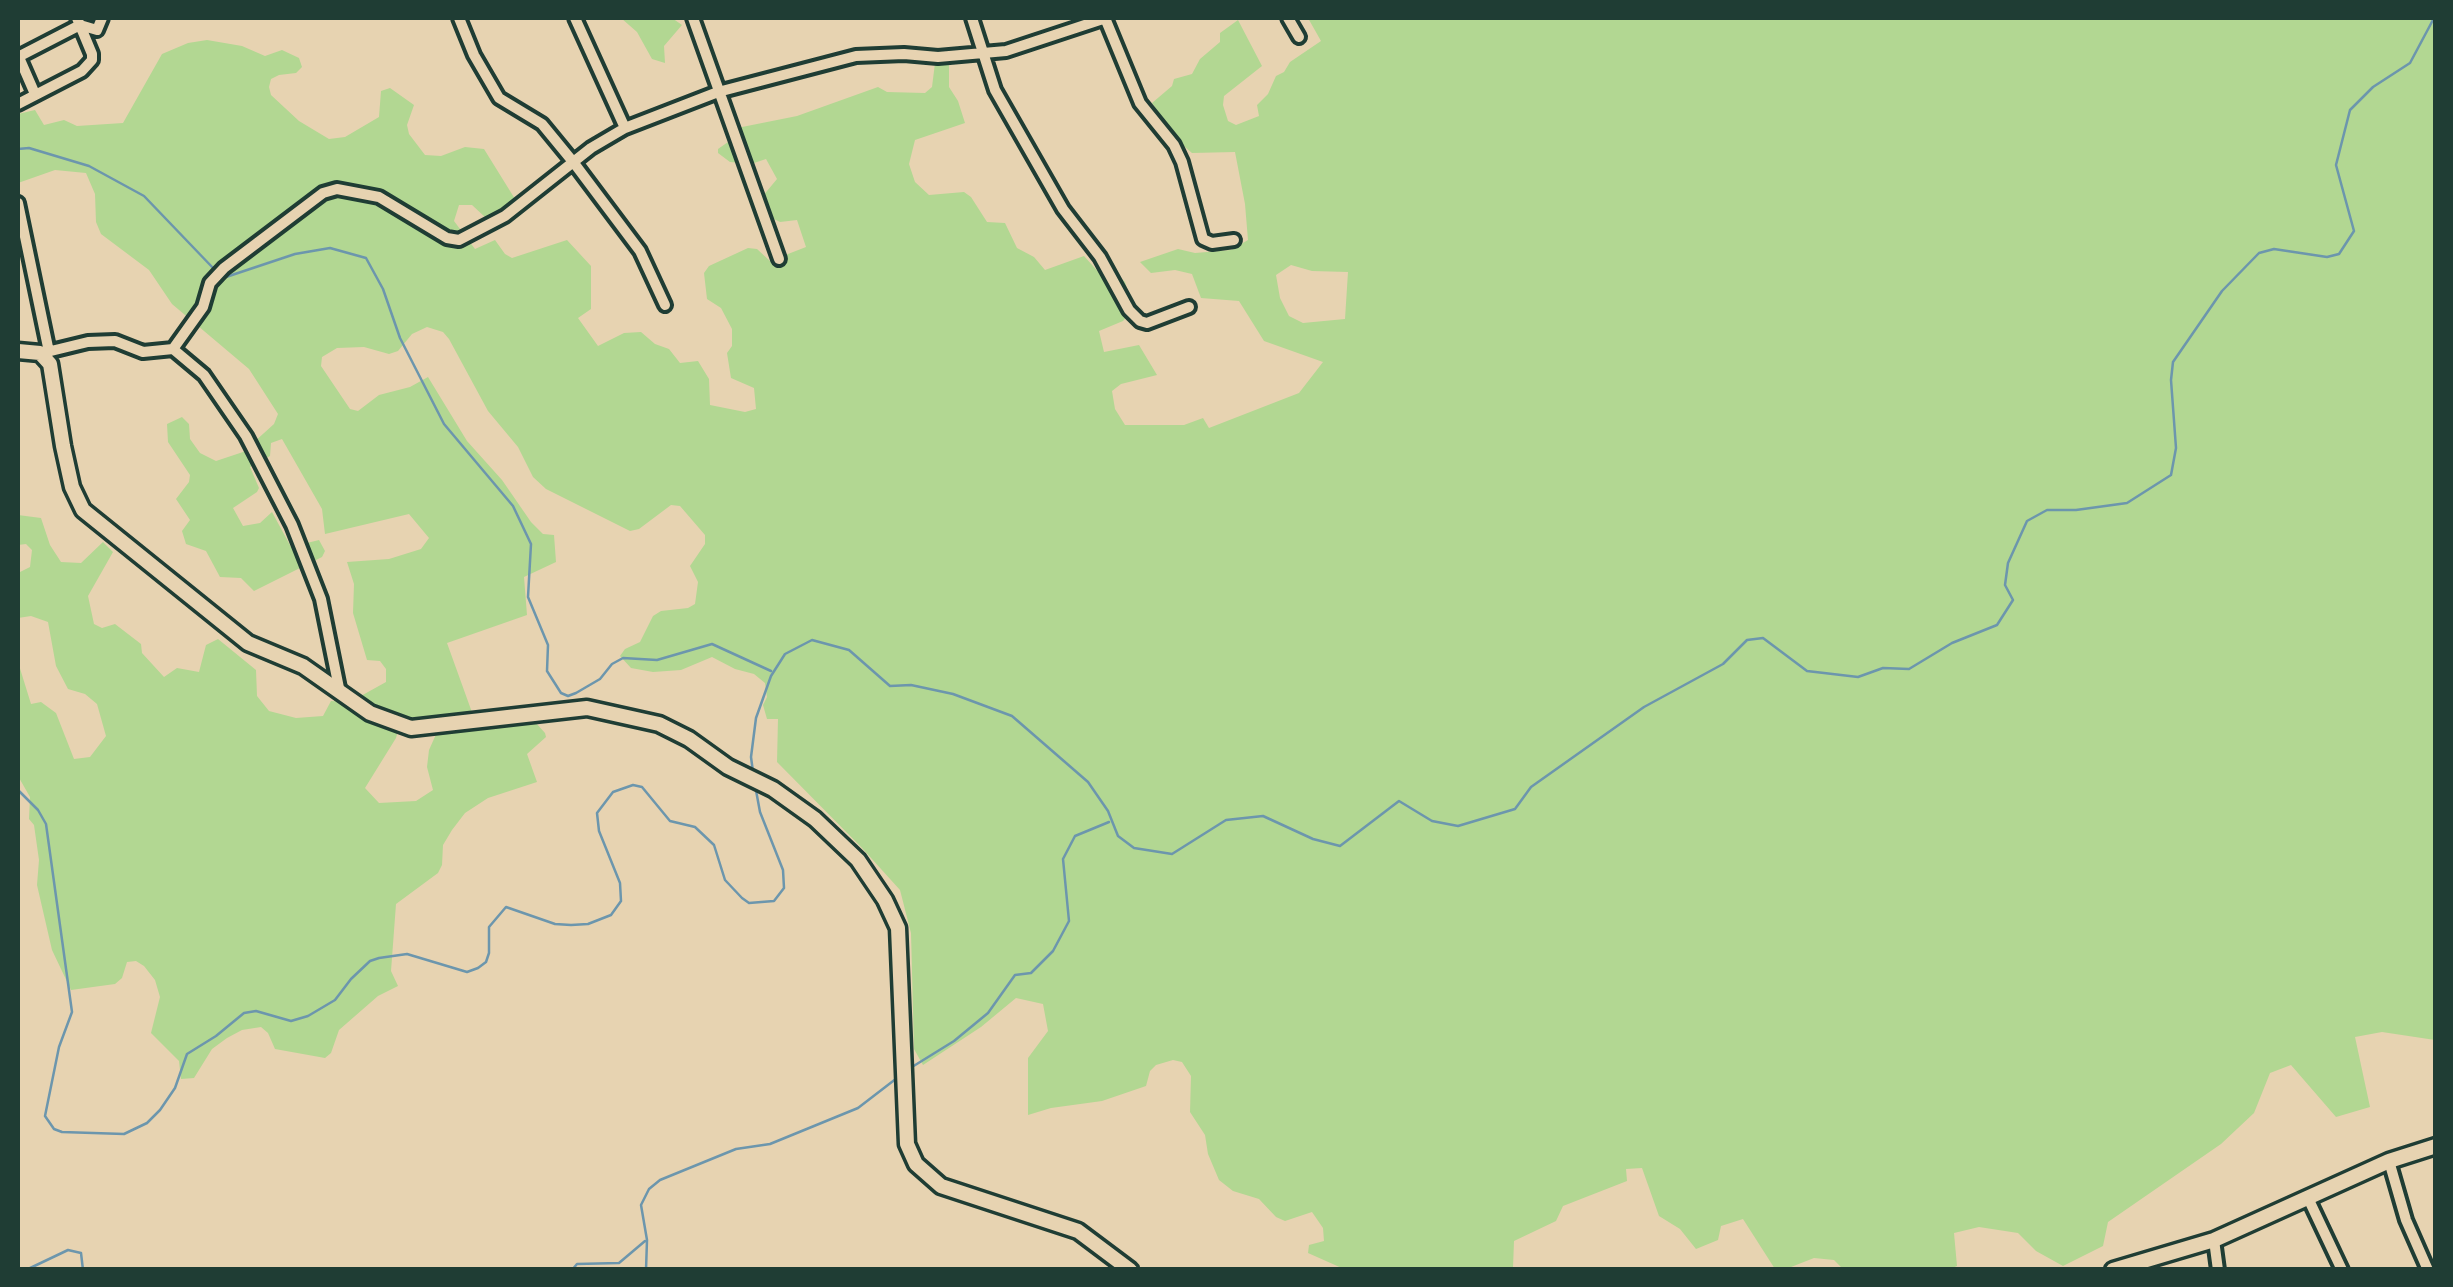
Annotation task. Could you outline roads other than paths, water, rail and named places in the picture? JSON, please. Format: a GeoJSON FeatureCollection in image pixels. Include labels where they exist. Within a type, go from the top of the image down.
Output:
{"type":"FeatureCollection","features":[{"type":"Feature","properties":{"kind":"main road"},"geometry":{"type":"LineString","coordinates":[[18,351],[47,353],[72,488],[83,510],[240,638],[292,660],[370,713],[411,728],[560,710],[604,711],[672,730],[815,819],[858,860],[898,928],[907,1144],[916,1164],[941,1186],[1078,1231],[1130,1270]]}},
{"type":"Feature","properties":{"kind":"main road"},"geometry":{"type":"LineString","coordinates":[[2113,1270],[2214,1240],[2389,1160],[2436,1146]]}},
{"type":"Feature","properties":{"kind":"street"},"geometry":{"type":"LineString","coordinates":[[78,21],[97,30],[102,18]]}},
{"type":"Feature","properties":{"kind":"street"},"geometry":{"type":"LineString","coordinates":[[459,18],[474,55],[500,98],[542,124],[574,163],[640,252],[665,304]]}},
{"type":"Feature","properties":{"kind":"street"},"geometry":{"type":"LineString","coordinates":[[575,18],[625,128]]}},
{"type":"Feature","properties":{"kind":"street"},"geometry":{"type":"LineString","coordinates":[[693,18],[779,259]]}},
{"type":"Feature","properties":{"kind":"street"},"geometry":{"type":"LineString","coordinates":[[972,18],[996,90],[1063,209],[1100,257],[1135,317],[1147,323],[1189,307]]}},
{"type":"Feature","properties":{"kind":"street"},"geometry":{"type":"LineString","coordinates":[[18,203],[47,353],[88,342],[115,341],[142,352],[173,348],[202,307],[210,283],[224,268],[323,193],[337,188],[379,198],[448,238],[459,240],[505,216],[625,128],[718,92],[856,56],[982,55],[1006,51],[1105,18],[1140,103],[1174,144],[1182,162],[1202,239],[1212,243],[1234,240]]}},
{"type":"Feature","properties":{"kind":"street"},"geometry":{"type":"LineString","coordinates":[[1288,18],[1299,37]]}},
{"type":"Feature","properties":{"kind":"street"},"geometry":{"type":"LineString","coordinates":[[34,94],[18,56],[78,21]]}},
{"type":"Feature","properties":{"kind":"street"},"geometry":{"type":"LineString","coordinates":[[18,104],[82,70],[92,60],[78,21]]}},
{"type":"Feature","properties":{"kind":"street"},"geometry":{"type":"LineString","coordinates":[[173,348],[204,376],[246,436],[276,489],[321,599],[340,694]]}},
{"type":"Feature","properties":{"kind":"street"},"geometry":{"type":"LineString","coordinates":[[2389,1160],[2406,1220],[2428,1270]]}},
{"type":"Feature","properties":{"kind":"street"},"geometry":{"type":"LineString","coordinates":[[2308,1198],[2342,1270]]}},
{"type":"Feature","properties":{"kind":"street"},"geometry":{"type":"LineString","coordinates":[[2214,1240],[2218,1270]]}},
{"type":"Feature","properties":{"kind":"waterway"},"geometry":{"type":"LineString","coordinates":[[753,772],[756,718],[771,676],[785,654],[812,640],[849,650],[890,686],[911,685],[953,694],[1012,716],[1088,782],[1108,811],[1118,836],[1134,848],[1172,854],[1226,820],[1263,816],[1313,839],[1340,846],[1399,801],[1432,821],[1458,826],[1515,809],[1531,787],[1644,707],[1723,664],[1747,640],[1763,638],[1807,671],[1858,677],[1883,668],[1909,669],[1952,643],[1997,625],[2013,600],[2005,585],[2008,563],[2027,521],[2047,510],[2127,503],[2171,475],[2176,448],[2173,362],[2222,291],[2259,253],[2274,249],[2327,257],[2339,254],[2354,231],[2336,165],[2350,110],[2373,87],[2410,63],[2434,18]]}},
{"type":"Feature","properties":{"kind":"waterway"},"geometry":{"type":"LineString","coordinates":[[18,149],[29,148],[89,166],[144,196],[214,269]]}},
{"type":"Feature","properties":{"kind":"waterway"},"geometry":{"type":"LineString","coordinates":[[223,278],[295,254],[330,248],[366,258],[383,289],[400,338],[444,424],[513,506],[531,544],[528,597],[548,645],[547,671],[561,693],[576,693],[600,679],[623,658],[657,660],[712,644],[771,671]]}},
{"type":"Feature","properties":{"kind":"waterway"},"geometry":{"type":"LineString","coordinates":[[18,790],[46,824],[72,1012],[59,1047],[45,1116],[54,1129],[62,1132],[124,1134],[147,1123],[160,1110],[175,1088],[187,1054],[244,1013],[256,1011],[291,1021],[308,1016],[335,1000],[351,979],[379,958],[407,954],[467,972],[478,968],[489,953],[489,927],[506,907],[555,924],[588,924],[611,915],[621,901],[620,883],[599,831],[597,813],[613,792],[633,785],[642,787],[670,821],[695,827],[714,845],[725,880],[742,898],[749,903],[774,901],[784,888],[783,870],[760,812],[755,785]]}},
{"type":"Feature","properties":{"kind":"waterway"},"geometry":{"type":"LineString","coordinates":[[912,1067],[954,1041],[988,1013],[1015,975],[1031,973],[1053,951],[1069,921],[1063,859],[1075,836],[1109,822]]}},
{"type":"Feature","properties":{"kind":"waterway"},"geometry":{"type":"LineString","coordinates":[[646,1270],[647,1240],[641,1205],[649,1189],[660,1180],[736,1149],[770,1144],[858,1108],[897,1078]]}},
{"type":"Feature","properties":{"kind":"waterway"},"geometry":{"type":"LineString","coordinates":[[572,1270],[577,1264],[619,1263],[645,1241]]}},
{"type":"Feature","properties":{"kind":"waterway"},"geometry":{"type":"LineString","coordinates":[[26,1270],[68,1250],[81,1253],[83,1270]]}}]}
